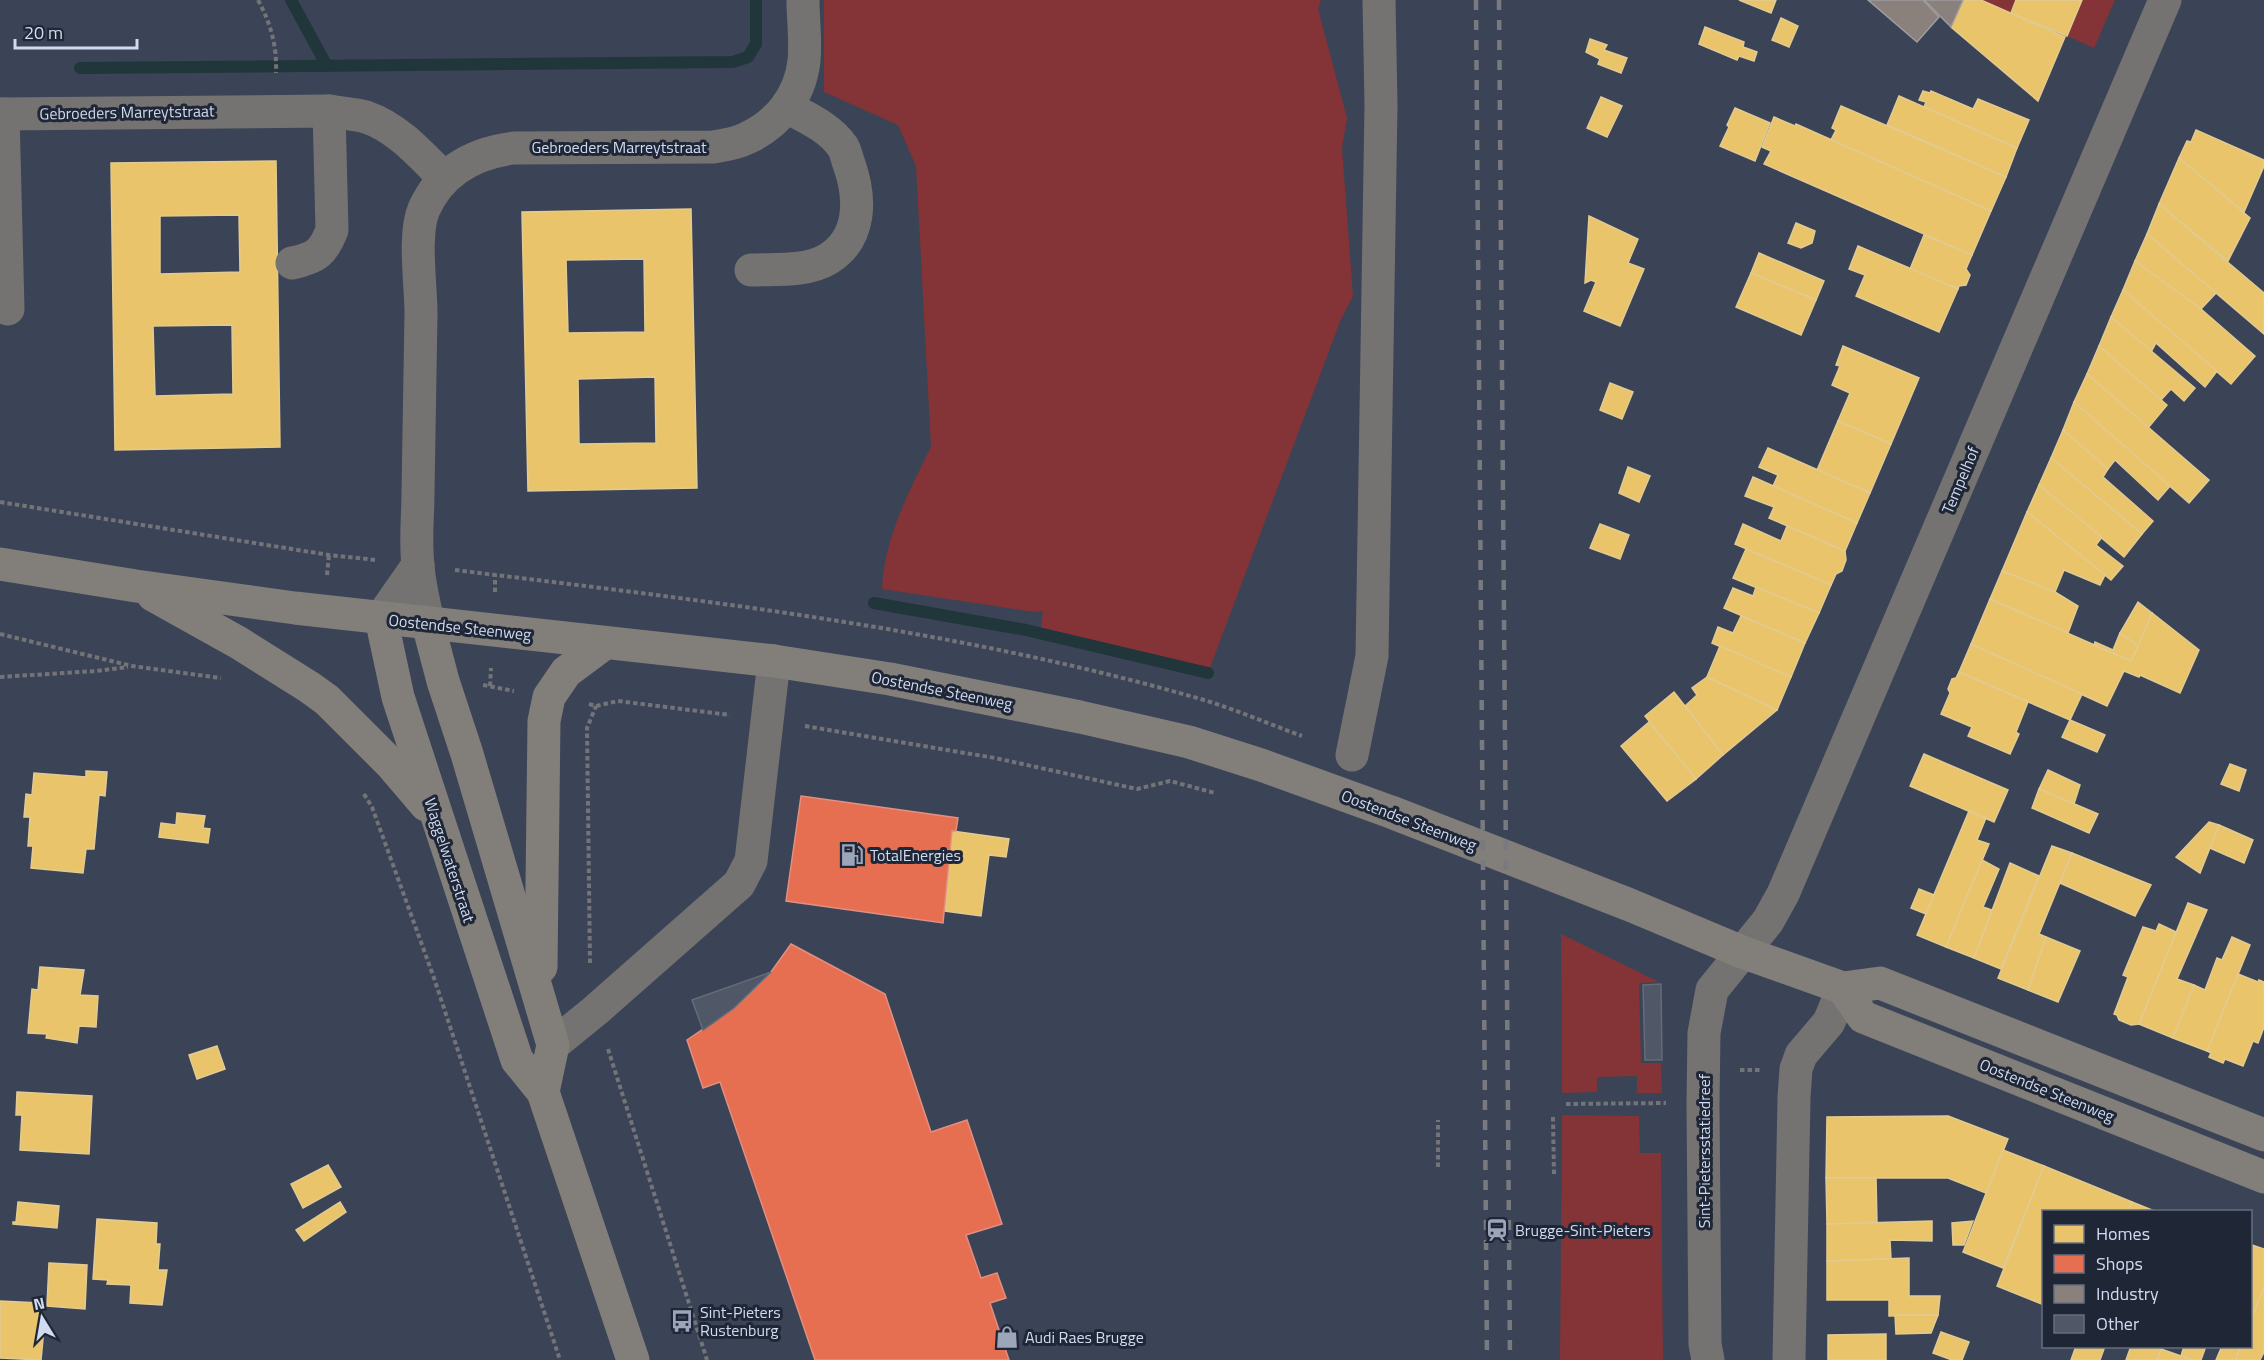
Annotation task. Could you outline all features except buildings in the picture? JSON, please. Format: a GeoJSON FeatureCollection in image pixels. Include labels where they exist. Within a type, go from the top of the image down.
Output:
{"type":"FeatureCollection","features":[{"type":"Feature","properties":{"kind":"main road","name":"Oostendse Steenweg"},"geometry":{"type":"LineString","coordinates":[[0,564],[136,586],[381,618],[774,661],[890,679],[1080,717],[1189,742],[1261,765],[1391,812],[1630,905],[1742,952],[1843,988],[1880,983],[2264,1135]]}},
{"type":"Feature","properties":{"kind":"main road"},"geometry":{"type":"LineString","coordinates":[[136,586],[239,643],[327,700],[391,764],[435,815]]}},
{"type":"Feature","properties":{"kind":"main road","name":"Waggelwaterstraat"},"geometry":{"type":"LineString","coordinates":[[381,618],[392,676],[435,815],[517,1060],[543,1092],[633,1360]]}},
{"type":"Feature","properties":{"kind":"main road"},"geometry":{"type":"LineString","coordinates":[[429,624],[443,681],[467,754],[553,1045],[543,1092]]}},
{"type":"Feature","properties":{"kind":"main road"},"geometry":{"type":"LineString","coordinates":[[541,1005],[544,721],[549,697],[566,672],[605,643]]}},
{"type":"Feature","properties":{"kind":"main road","name":"Oostendse Steenweg"},"geometry":{"type":"LineString","coordinates":[[1843,988],[1863,1017],[2264,1177]]}},
{"type":"Feature","properties":{"kind":"street","name":"Gebroeders Marreytstraat"},"geometry":{"type":"LineString","coordinates":[[429,624],[417,565],[421,313],[419,232],[423,212],[431,195],[444,178],[463,164],[480,155],[514,148],[713,147],[743,140],[767,127],[787,107],[798,88],[804,61],[803,0]]}},
{"type":"Feature","properties":{"kind":"street"},"geometry":{"type":"LineString","coordinates":[[1352,755],[1372,656],[1381,105],[1379,0]]}},
{"type":"Feature","properties":{"kind":"street","name":"Tempelhof"},"geometry":{"type":"LineString","coordinates":[[1742,952],[1768,921],[1783,894],[2165,0]]}},
{"type":"Feature","properties":{"kind":"street"},"geometry":{"type":"LineString","coordinates":[[751,270],[805,267],[827,260],[845,246],[855,226],[857,209],[855,179],[843,148],[824,128],[787,107]]}},
{"type":"Feature","properties":{"kind":"street","name":"Gebroeders Marreytstraat"},"geometry":{"type":"LineString","coordinates":[[8,309],[2,114],[329,111],[366,117],[388,127],[444,178]]}},
{"type":"Feature","properties":{"kind":"street"},"geometry":{"type":"LineString","coordinates":[[292,263],[311,259],[325,246],[332,230],[329,111]]}},
{"type":"Feature","properties":{"kind":"street"},"geometry":{"type":"LineString","coordinates":[[381,618],[417,565]]}},
{"type":"Feature","properties":{"kind":"street"},"geometry":{"type":"LineString","coordinates":[[553,1045],[739,885],[752,861],[774,661]]}},
{"type":"Feature","properties":{"kind":"street","name":"Sint-Pietersstatiedreef"},"geometry":{"type":"LineString","coordinates":[[1708,1360],[1705,1344],[1704,1033],[1712,990],[1742,952]]}},
{"type":"Feature","properties":{"kind":"street"},"geometry":{"type":"LineString","coordinates":[[1789,1360],[1796,1069],[1801,1055],[1828,1022],[1843,988]]}},
{"type":"Feature","properties":{"kind":"path"},"geometry":{"type":"LineString","coordinates":[[258,0],[271,26],[277,56],[276,83]]}},
{"type":"Feature","properties":{"kind":"path"},"geometry":{"type":"LineString","coordinates":[[0,502],[329,555],[495,575]]}},
{"type":"Feature","properties":{"kind":"path"},"geometry":{"type":"LineString","coordinates":[[0,634],[132,666],[226,678]]}},
{"type":"Feature","properties":{"kind":"path"},"geometry":{"type":"LineString","coordinates":[[0,677],[96,671],[132,666]]}},
{"type":"Feature","properties":{"kind":"path"},"geometry":{"type":"LineString","coordinates":[[596,706],[618,701],[767,719],[995,758],[1137,789],[1170,781],[1211,792]]}},
{"type":"Feature","properties":{"kind":"path"},"geometry":{"type":"LineString","coordinates":[[362,791],[372,807],[434,978],[560,1360]]}},
{"type":"Feature","properties":{"kind":"path"},"geometry":{"type":"LineString","coordinates":[[1703,1070],[1796,1069]]}},
{"type":"Feature","properties":{"kind":"path"},"geometry":{"type":"LineString","coordinates":[[1566,1104],[1665,1103]]}},
{"type":"Feature","properties":{"kind":"path"},"geometry":{"type":"LineString","coordinates":[[1553,1117],[1554,1175]]}},
{"type":"Feature","properties":{"kind":"path"},"geometry":{"type":"LineString","coordinates":[[1438,1120],[1438,1167]]}},
{"type":"Feature","properties":{"kind":"shaded area"},"geometry":{"type":"Polygon","coordinates":[[[824,0],[1321,0],[1318,9],[1347,118],[1342,148],[1353,296],[1341,319],[1208,673],[1040,635],[1043,611],[1034,612],[882,589],[887,552],[899,516],[931,447],[916,166],[898,125],[824,92],[824,0]]]}},
{"type":"Feature","properties":{"kind":"shaded area"},"geometry":{"type":"Polygon","coordinates":[[[1981,0],[2016,0],[2011,13],[1981,0]]]}},
{"type":"Feature","properties":{"kind":"shaded area"},"geometry":{"type":"Polygon","coordinates":[[[2082,0],[2115,0],[2094,48],[2067,36],[2082,0]]]}},
{"type":"Feature","properties":{"kind":"shaded area"},"geometry":{"type":"Polygon","coordinates":[[[1561,934],[1659,982],[1639,983],[1641,1063],[1661,1063],[1662,1093],[1637,1093],[1637,1076],[1597,1077],[1597,1092],[1562,1093],[1561,934]]]}},
{"type":"Feature","properties":{"kind":"shaded area"},"geometry":{"type":"Polygon","coordinates":[[[1562,1115],[1639,1116],[1640,1153],[1661,1153],[1663,1360],[1560,1360],[1562,1115]]]}},
{"type":"Feature","properties":{"kind":"waterway"},"geometry":{"type":"LineString","coordinates":[[291,0],[327,66]]}},
{"type":"Feature","properties":{"kind":"waterway"},"geometry":{"type":"LineString","coordinates":[[80,68],[733,62],[748,57],[756,44],[756,0]]}},
{"type":"Feature","properties":{"kind":"waterway"},"geometry":{"type":"LineString","coordinates":[[874,603],[1026,630],[1208,673]]}},
{"type":"Feature","properties":{"kind":"railway"},"geometry":{"type":"LineString","coordinates":[[1476,0],[1487,1360]]}},
{"type":"Feature","properties":{"kind":"railway"},"geometry":{"type":"LineString","coordinates":[[1499,0],[1510,1360]]}},
{"type":"Feature","properties":{"kind":"place","name":"TotalEnergies"},"geometry":{"type":"Point","coordinates":[852,855]}},
{"type":"Feature","properties":{"kind":"place","name":"Brugge-Sint-Pieters"},"geometry":{"type":"Point","coordinates":[1497,1230]}},
{"type":"Feature","properties":{"kind":"place","name":"Sint-Pieters Rustenburg"},"geometry":{"type":"Point","coordinates":[682,1321]}},
{"type":"Feature","properties":{"kind":"place","name":"Audi Raes Brugge"},"geometry":{"type":"Point","coordinates":[1007,1337]}}]}
